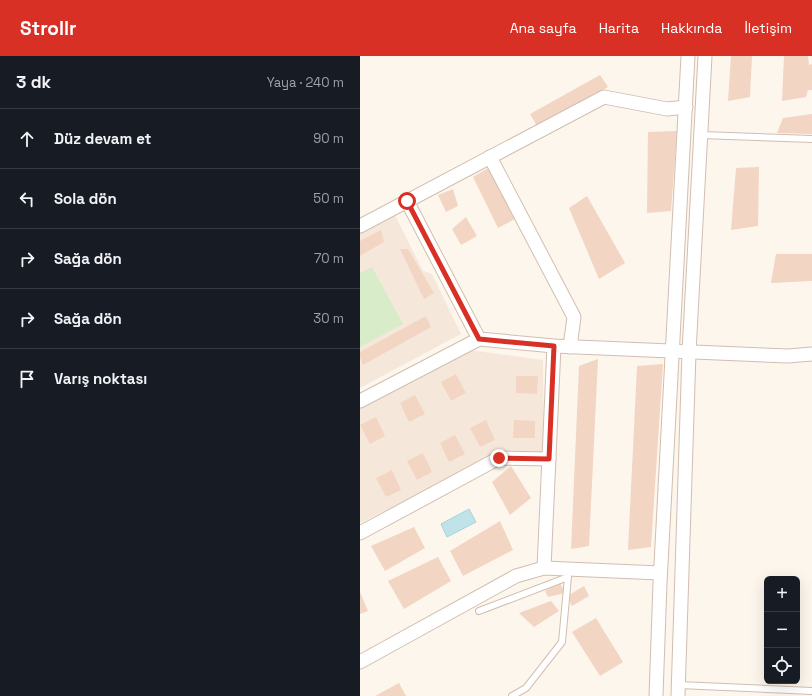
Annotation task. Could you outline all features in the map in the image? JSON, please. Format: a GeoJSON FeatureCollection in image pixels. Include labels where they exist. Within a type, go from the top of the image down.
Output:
{"type":"FeatureCollection","features":[{"type":"Feature","properties":{"kind":"street"},"geometry":{"type":"LineString","coordinates":[[656,696],[660,573],[688,56]]}},
{"type":"Feature","properties":{"kind":"street"},"geometry":{"type":"LineString","coordinates":[[679,690],[689,352],[705,56]]}},
{"type":"Feature","properties":{"kind":"street"},"geometry":{"type":"LineString","coordinates":[[360,226],[604,97],[667,109],[686,107]]}},
{"type":"Feature","properties":{"kind":"street"},"geometry":{"type":"LineString","coordinates":[[490,157],[574,317],[570,346]]}},
{"type":"Feature","properties":{"kind":"street"},"geometry":{"type":"LineString","coordinates":[[407,201],[479,339]]}},
{"type":"Feature","properties":{"kind":"street"},"geometry":{"type":"LineString","coordinates":[[360,401],[479,339],[554,346],[788,356],[812,354]]}},
{"type":"Feature","properties":{"kind":"street"},"geometry":{"type":"LineString","coordinates":[[544,568],[554,346]]}},
{"type":"Feature","properties":{"kind":"street"},"geometry":{"type":"LineString","coordinates":[[360,533],[499,458],[549,459]]}},
{"type":"Feature","properties":{"kind":"street"},"geometry":{"type":"LineString","coordinates":[[360,662],[516,576],[544,568],[660,573]]}},
{"type":"Feature","properties":{"kind":"lane"},"geometry":{"type":"LineString","coordinates":[[701,135],[812,139]]}},
{"type":"Feature","properties":{"kind":"lane"},"geometry":{"type":"LineString","coordinates":[[478,611],[568,578],[562,642],[526,688],[512,696]]}},
{"type":"Feature","properties":{"kind":"lane"},"geometry":{"type":"LineString","coordinates":[[679,690],[812,691]]}},
{"type":"Feature","properties":{"kind":"shaded area"},"geometry":{"type":"Polygon","coordinates":[[[394,213],[423,271],[432,274],[461,334],[360,388],[360,232],[394,213]]]}},
{"type":"Feature","properties":{"kind":"shaded area"},"geometry":{"type":"Polygon","coordinates":[[[469,350],[543,360],[544,456],[494,457],[360,523],[360,407],[469,350]]]}},
{"type":"Feature","properties":{"kind":"green space"},"geometry":{"type":"Polygon","coordinates":[[[372,267],[403,324],[360,347],[360,273],[372,267]]]}},
{"type":"Feature","properties":{"kind":"water"},"geometry":{"type":"Polygon","coordinates":[[[469,509],[476,522],[447,537],[441,524],[469,509]]]}},
{"type":"Feature","properties":{"kind":"building"},"geometry":{"type":"Polygon","coordinates":[[[731,56],[752,56],[750,97],[728,101],[731,56]]]}},
{"type":"Feature","properties":{"kind":"building"},"geometry":{"type":"Polygon","coordinates":[[[784,56],[808,56],[809,65],[812,64],[812,90],[808,90],[806,97],[782,101],[784,56]]]}},
{"type":"Feature","properties":{"kind":"building"},"geometry":{"type":"Polygon","coordinates":[[[600,75],[608,87],[537,126],[530,114],[600,75]]]}},
{"type":"Feature","properties":{"kind":"building"},"geometry":{"type":"Polygon","coordinates":[[[812,114],[812,134],[777,133],[783,118],[812,114]]]}},
{"type":"Feature","properties":{"kind":"building"},"geometry":{"type":"Polygon","coordinates":[[[677,131],[671,211],[647,213],[648,132],[677,131]]]}},
{"type":"Feature","properties":{"kind":"building"},"geometry":{"type":"Polygon","coordinates":[[[490,167],[515,219],[498,228],[473,177],[490,167]]]}},
{"type":"Feature","properties":{"kind":"building"},"geometry":{"type":"Polygon","coordinates":[[[759,167],[758,226],[731,230],[736,168],[759,167]]]}},
{"type":"Feature","properties":{"kind":"building"},"geometry":{"type":"Polygon","coordinates":[[[453,189],[458,206],[446,212],[438,195],[453,189]]]}},
{"type":"Feature","properties":{"kind":"building"},"geometry":{"type":"Polygon","coordinates":[[[587,196],[625,263],[599,279],[569,208],[587,196]]]}},
{"type":"Feature","properties":{"kind":"building"},"geometry":{"type":"Polygon","coordinates":[[[466,217],[477,236],[461,245],[452,229],[466,217]]]}},
{"type":"Feature","properties":{"kind":"building"},"geometry":{"type":"Polygon","coordinates":[[[381,230],[384,242],[360,256],[360,241],[381,230]]]}},
{"type":"Feature","properties":{"kind":"building"},"geometry":{"type":"Polygon","coordinates":[[[400,249],[408,249],[434,293],[424,299],[400,249]]]}},
{"type":"Feature","properties":{"kind":"building"},"geometry":{"type":"Polygon","coordinates":[[[776,254],[812,254],[812,281],[771,283],[776,254]]]}},
{"type":"Feature","properties":{"kind":"building"},"geometry":{"type":"Polygon","coordinates":[[[426,316],[431,327],[363,365],[360,352],[426,316]]]}},
{"type":"Feature","properties":{"kind":"building"},"geometry":{"type":"Polygon","coordinates":[[[598,359],[589,546],[571,549],[579,366],[598,359]]]}},
{"type":"Feature","properties":{"kind":"building"},"geometry":{"type":"Polygon","coordinates":[[[663,364],[651,547],[628,550],[637,366],[663,364]]]}},
{"type":"Feature","properties":{"kind":"building"},"geometry":{"type":"Polygon","coordinates":[[[456,374],[466,393],[451,401],[441,382],[456,374]]]}},
{"type":"Feature","properties":{"kind":"building"},"geometry":{"type":"Polygon","coordinates":[[[516,376],[538,376],[537,394],[516,393],[516,376]]]}},
{"type":"Feature","properties":{"kind":"building"},"geometry":{"type":"Polygon","coordinates":[[[415,395],[425,414],[409,422],[400,403],[415,395]]]}},
{"type":"Feature","properties":{"kind":"building"},"geometry":{"type":"Polygon","coordinates":[[[376,417],[385,436],[370,444],[360,425],[376,417]]]}},
{"type":"Feature","properties":{"kind":"building"},"geometry":{"type":"Polygon","coordinates":[[[486,420],[495,440],[480,447],[470,428],[486,420]]]}},
{"type":"Feature","properties":{"kind":"building"},"geometry":{"type":"Polygon","coordinates":[[[514,420],[535,421],[535,438],[513,438],[514,420]]]}},
{"type":"Feature","properties":{"kind":"building"},"geometry":{"type":"Polygon","coordinates":[[[455,435],[465,454],[449,462],[440,443],[455,435]]]}},
{"type":"Feature","properties":{"kind":"building"},"geometry":{"type":"Polygon","coordinates":[[[423,453],[432,472],[417,480],[407,461],[423,453]]]}},
{"type":"Feature","properties":{"kind":"building"},"geometry":{"type":"Polygon","coordinates":[[[511,466],[531,498],[510,515],[492,482],[511,466]]]}},
{"type":"Feature","properties":{"kind":"building"},"geometry":{"type":"Polygon","coordinates":[[[392,470],[401,490],[386,497],[376,478],[392,470]]]}},
{"type":"Feature","properties":{"kind":"building"},"geometry":{"type":"Polygon","coordinates":[[[500,521],[513,550],[463,576],[450,551],[500,521]]]}},
{"type":"Feature","properties":{"kind":"building"},"geometry":{"type":"Polygon","coordinates":[[[414,527],[425,548],[385,571],[371,546],[414,527]]]}},
{"type":"Feature","properties":{"kind":"building"},"geometry":{"type":"Polygon","coordinates":[[[438,557],[451,581],[404,609],[388,581],[438,557]]]}},
{"type":"Feature","properties":{"kind":"building"},"geometry":{"type":"Polygon","coordinates":[[[560,583],[565,593],[548,597],[545,591],[560,583]]]}},
{"type":"Feature","properties":{"kind":"building"},"geometry":{"type":"Polygon","coordinates":[[[584,586],[589,596],[572,606],[567,596],[584,586]]]}},
{"type":"Feature","properties":{"kind":"building"},"geometry":{"type":"Polygon","coordinates":[[[360,592],[368,611],[360,614],[360,592]]]}},
{"type":"Feature","properties":{"kind":"building"},"geometry":{"type":"Polygon","coordinates":[[[551,601],[559,611],[534,627],[519,613],[551,601]]]}},
{"type":"Feature","properties":{"kind":"building"},"geometry":{"type":"Polygon","coordinates":[[[596,618],[623,662],[600,676],[572,632],[596,618]]]}},
{"type":"Feature","properties":{"kind":"building"},"geometry":{"type":"Polygon","coordinates":[[[399,683],[406,696],[375,696],[399,683]]]}},
{"type":"Feature","properties":{"kind":"route"},"geometry":{"type":"LineString","coordinates":[[407,201],[479,339],[554,346],[549,459],[499,458]]}}]}
